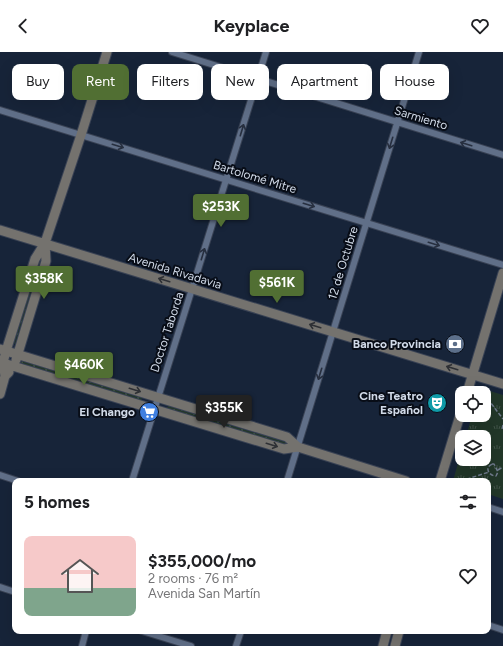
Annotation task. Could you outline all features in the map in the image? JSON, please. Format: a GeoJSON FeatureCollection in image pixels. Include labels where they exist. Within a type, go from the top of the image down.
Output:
{"type":"FeatureCollection","features":[{"type":"Feature","properties":{"kind":"main road"},"geometry":{"type":"LineString","coordinates":[[5,376],[2,362],[3,350],[35,259],[44,243],[81,135],[106,52]]}},
{"type":"Feature","properties":{"kind":"main road","name":"Avenida Rivadavia"},"geometry":{"type":"LineString","coordinates":[[0,230],[503,384]]}},
{"type":"Feature","properties":{"kind":"main road"},"geometry":{"type":"LineString","coordinates":[[0,394],[5,376],[14,366],[46,261],[44,243]]}},
{"type":"Feature","properties":{"kind":"main road"},"geometry":{"type":"LineString","coordinates":[[469,386],[503,273]]}},
{"type":"Feature","properties":{"kind":"main road"},"geometry":{"type":"LineString","coordinates":[[3,350],[287,437],[298,447],[396,478]]}},
{"type":"Feature","properties":{"kind":"main road"},"geometry":{"type":"LineString","coordinates":[[2,362],[284,449],[298,447]]}},
{"type":"Feature","properties":{"kind":"main road"},"geometry":{"type":"LineString","coordinates":[[441,478],[458,422]]}},
{"type":"Feature","properties":{"kind":"main road"},"geometry":{"type":"LineString","coordinates":[[383,646],[386,634]]}},
{"type":"Feature","properties":{"kind":"main road"},"geometry":{"type":"LineString","coordinates":[[395,646],[398,634]]}},
{"type":"Feature","properties":{"kind":"street","name":"Sarmiento"},"geometry":{"type":"LineString","coordinates":[[172,52],[211,64]]}},
{"type":"Feature","properties":{"kind":"street","name":"Doctor Taborda"},"geometry":{"type":"LineString","coordinates":[[262,64],[266,52]]}},
{"type":"Feature","properties":{"kind":"street","name":"12 de Octubre"},"geometry":{"type":"LineString","coordinates":[[288,478],[419,52]]}},
{"type":"Feature","properties":{"kind":"street","name":"Sarmiento"},"geometry":{"type":"LineString","coordinates":[[269,83],[503,155]]}},
{"type":"Feature","properties":{"kind":"street","name":"Doctor Taborda"},"geometry":{"type":"LineString","coordinates":[[133,478],[251,100]]}},
{"type":"Feature","properties":{"kind":"street","name":"Bartolomé Mitre"},"geometry":{"type":"LineString","coordinates":[[0,110],[503,265]]}},
{"type":"Feature","properties":{"kind":"street"},"geometry":{"type":"LineString","coordinates":[[0,475],[12,479]]}},
{"type":"Feature","properties":{"kind":"street"},"geometry":{"type":"LineString","coordinates":[[491,508],[503,512]]}},
{"type":"Feature","properties":{"kind":"street"},"geometry":{"type":"LineString","coordinates":[[0,588],[12,591]]}},
{"type":"Feature","properties":{"kind":"street"},"geometry":{"type":"LineString","coordinates":[[491,626],[503,630]]}},
{"type":"Feature","properties":{"kind":"street"},"geometry":{"type":"LineString","coordinates":[[82,646],[85,634]]}},
{"type":"Feature","properties":{"kind":"street"},"geometry":{"type":"LineString","coordinates":[[152,634],[191,646]]}},
{"type":"Feature","properties":{"kind":"street"},"geometry":{"type":"LineString","coordinates":[[236,646],[240,634]]}},
{"type":"Feature","properties":{"kind":"path"},"geometry":{"type":"LineString","coordinates":[[491,403],[503,419]]}},
{"type":"Feature","properties":{"kind":"path"},"geometry":{"type":"LineString","coordinates":[[503,425],[503,430]]}},
{"type":"Feature","properties":{"kind":"path"},"geometry":{"type":"LineString","coordinates":[[498,470],[494,464],[488,467],[491,475],[496,476],[498,470],[503,467]]}},
{"type":"Feature","properties":{"kind":"path"},"geometry":{"type":"LineString","coordinates":[[470,478],[489,472]]}},
{"type":"Feature","properties":{"kind":"green space"},"geometry":{"type":"Polygon","coordinates":[[[39,262],[40,263],[14,344],[39,262]]]}},
{"type":"Feature","properties":{"kind":"green space"},"geometry":{"type":"Polygon","coordinates":[[[22,361],[142,398],[141,400],[21,363],[22,361]]]}},
{"type":"Feature","properties":{"kind":"green space"},"geometry":{"type":"Polygon","coordinates":[[[491,391],[503,395],[503,499],[491,495],[491,478],[454,478],[457,466],[491,466],[491,430],[468,430],[470,422],[491,422],[491,391]]]}},
{"type":"Feature","properties":{"kind":"green space"},"geometry":{"type":"Polygon","coordinates":[[[168,406],[288,443],[287,445],[167,408],[168,406]]]}},
{"type":"Feature","properties":{"kind":"place","name":"Banco Provincia"},"geometry":{"type":"Point","coordinates":[455,344]}},
{"type":"Feature","properties":{"kind":"place","name":"Cine Teatro Español"},"geometry":{"type":"Point","coordinates":[437,403]}},
{"type":"Feature","properties":{"kind":"place","name":"El Chango"},"geometry":{"type":"Point","coordinates":[149,412]}}]}
